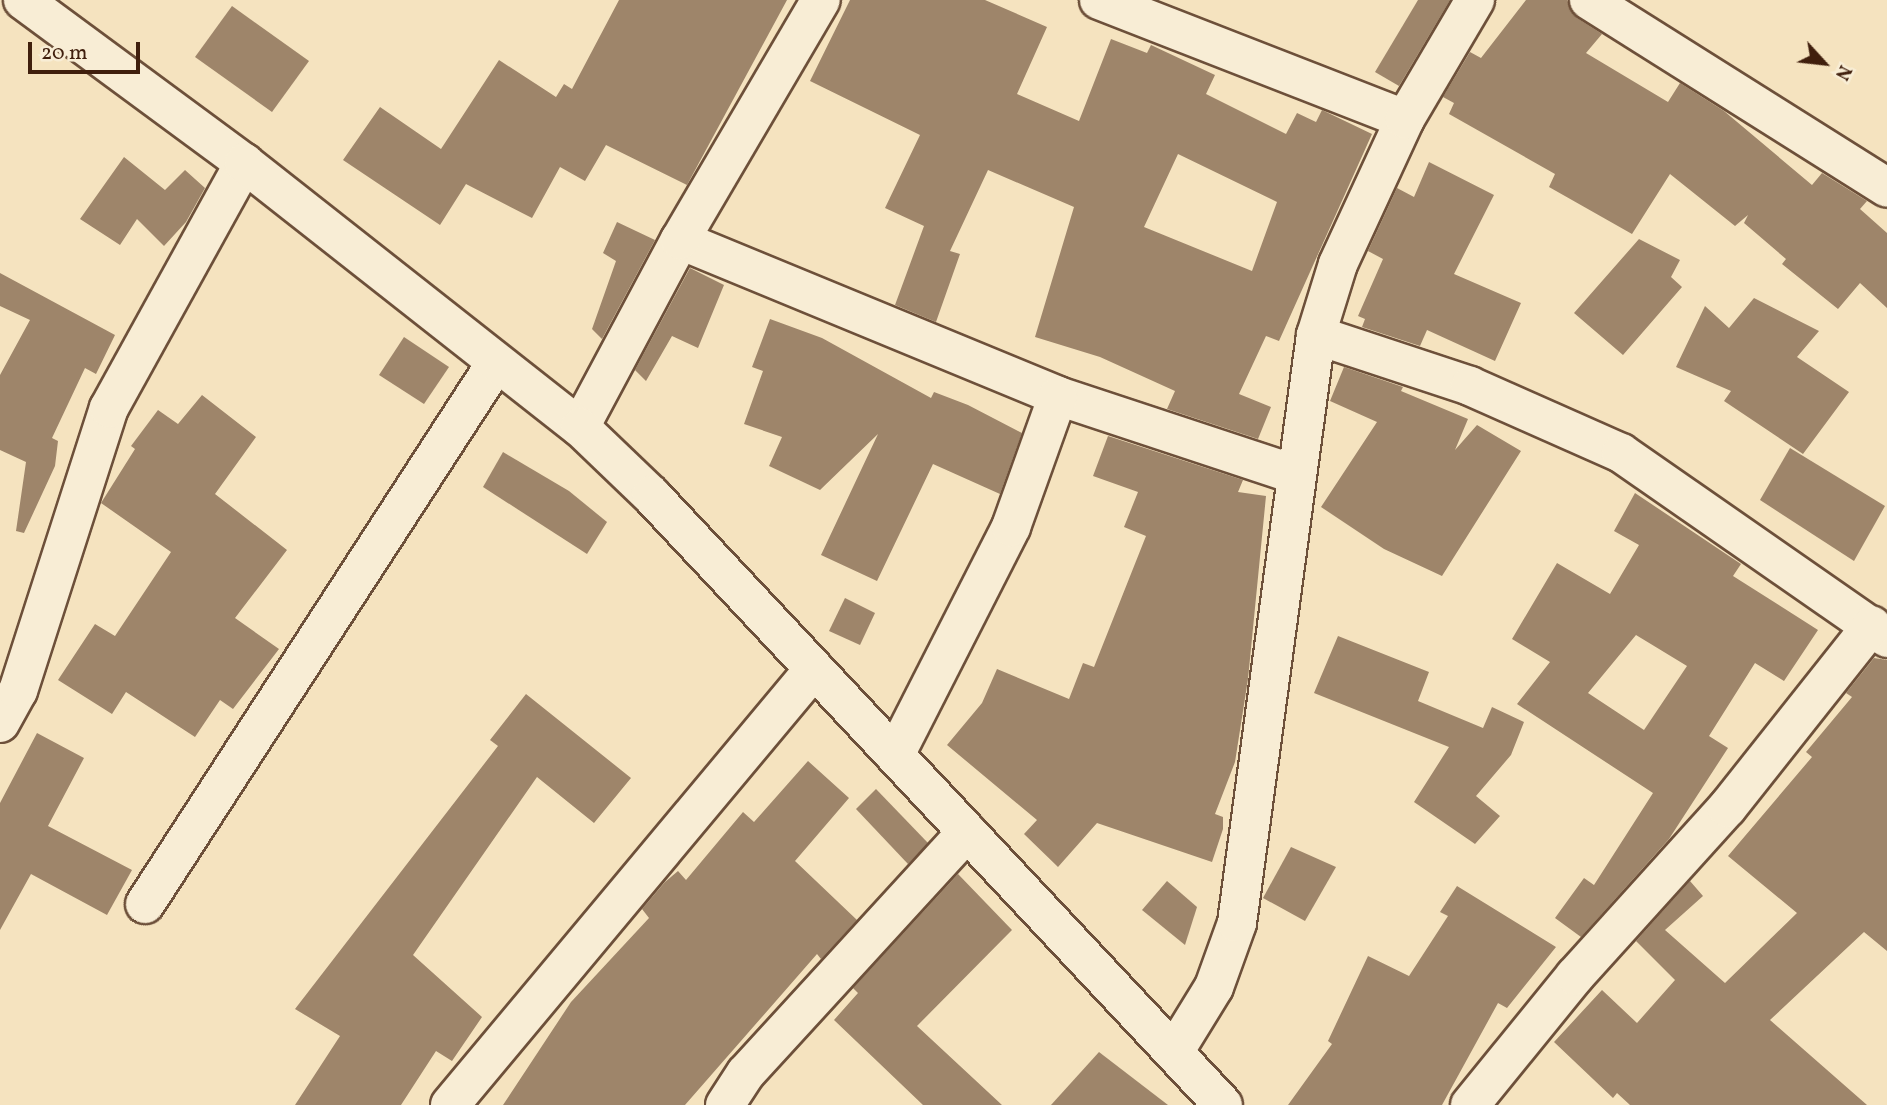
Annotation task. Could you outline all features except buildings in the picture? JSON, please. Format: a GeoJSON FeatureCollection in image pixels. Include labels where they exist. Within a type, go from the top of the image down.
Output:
{"type":"FeatureCollection","features":[{"type":"Feature","properties":{"kind":"street"},"geometry":{"type":"LineString","coordinates":[[23,0],[244,163],[580,427],[651,495],[1223,1105]]}},
{"type":"Feature","properties":{"kind":"street"},"geometry":{"type":"LineString","coordinates":[[580,427],[680,240],[821,0]]}},
{"type":"Feature","properties":{"kind":"street"},"geometry":{"type":"LineString","coordinates":[[1099,0],[1405,119]]}},
{"type":"Feature","properties":{"kind":"street"},"geometry":{"type":"LineString","coordinates":[[1174,1052],[1214,988],[1237,923],[1294,474],[1316,335],[1338,264],[1405,119],[1475,0]]}},
{"type":"Feature","properties":{"kind":"street"},"geometry":{"type":"LineString","coordinates":[[1590,0],[1887,188]]}},
{"type":"Feature","properties":{"kind":"street"},"geometry":{"type":"LineString","coordinates":[[0,723],[18,691],[109,408],[244,163]]}},
{"type":"Feature","properties":{"kind":"street"},"geometry":{"type":"LineString","coordinates":[[680,240],[1058,396],[1294,474]]}},
{"type":"Feature","properties":{"kind":"street"},"geometry":{"type":"LineString","coordinates":[[1316,335],[1470,386],[1621,453],[1880,632],[1727,808],[1575,976],[1470,1105]]}},
{"type":"Feature","properties":{"kind":"street"},"geometry":{"type":"LineString","coordinates":[[145,904],[496,363]]}},
{"type":"Feature","properties":{"kind":"street"},"geometry":{"type":"LineString","coordinates":[[895,755],[1012,527],[1058,396]]}},
{"type":"Feature","properties":{"kind":"street"},"geometry":{"type":"LineString","coordinates":[[450,1105],[814,669]]}},
{"type":"Feature","properties":{"kind":"street"},"geometry":{"type":"LineString","coordinates":[[725,1105],[746,1073],[967,832]]}}]}
